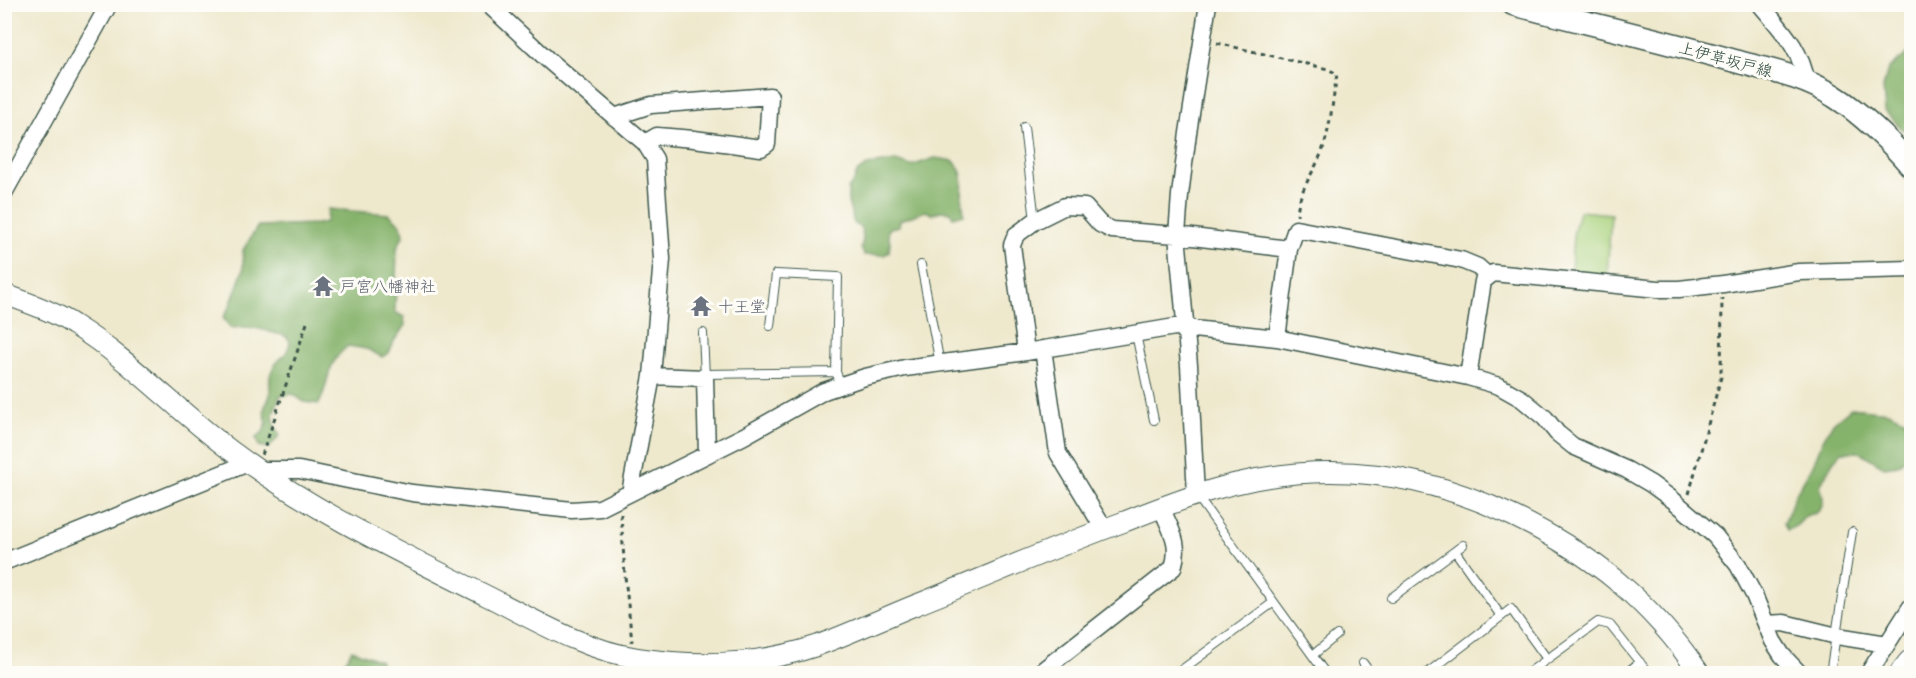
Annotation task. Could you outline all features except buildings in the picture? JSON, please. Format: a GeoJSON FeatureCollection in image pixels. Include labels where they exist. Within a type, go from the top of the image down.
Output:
{"type":"FeatureCollection","features":[{"type":"Feature","properties":{"kind":"highway"},"geometry":{"type":"LineString","coordinates":[[1905,674],[1911,665]]}},
{"type":"Feature","properties":{"kind":"main road","name":"上伊草坂戸線"},"geometry":{"type":"LineString","coordinates":[[1513,4],[1726,58],[1807,83],[1834,95],[1898,150],[1911,167]]}},
{"type":"Feature","properties":{"kind":"street"},"geometry":{"type":"LineString","coordinates":[[4,193],[109,4]]}},
{"type":"Feature","properties":{"kind":"street"},"geometry":{"type":"LineString","coordinates":[[488,4],[547,59],[645,143],[655,159],[662,259],[652,376],[625,497]]}},
{"type":"Feature","properties":{"kind":"street"},"geometry":{"type":"LineString","coordinates":[[1196,495],[1177,235],[1188,133],[1209,4]]}},
{"type":"Feature","properties":{"kind":"street"},"geometry":{"type":"LineString","coordinates":[[1760,4],[1794,45],[1804,65],[1807,83]]}},
{"type":"Feature","properties":{"kind":"street"},"geometry":{"type":"LineString","coordinates":[[614,117],[651,105],[770,96],[767,144],[761,148],[657,136],[645,143]]}},
{"type":"Feature","properties":{"kind":"street"},"geometry":{"type":"LineString","coordinates":[[1104,529],[1058,453],[1012,245],[1016,235],[1035,221],[1065,206],[1075,206],[1085,207],[1100,224],[1112,230],[1177,235],[1289,249]]}},
{"type":"Feature","properties":{"kind":"street"},"geometry":{"type":"LineString","coordinates":[[1277,338],[1289,249],[1296,229],[1461,260],[1478,267],[1488,276]]}},
{"type":"Feature","properties":{"kind":"street"},"geometry":{"type":"LineString","coordinates":[[1468,377],[1484,281],[1494,273],[1678,289],[1799,272],[1911,269]]}},
{"type":"Feature","properties":{"kind":"street"},"geometry":{"type":"LineString","coordinates":[[4,294],[73,324],[116,354],[226,448],[315,507],[580,642],[634,658],[700,664],[743,662],[813,647],[1104,529],[1196,495],[1258,478],[1330,472],[1370,473],[1410,479],[1450,489],[1531,524],[1566,544],[1604,571],[1651,611],[1677,641],[1700,674]]}},
{"type":"Feature","properties":{"kind":"street"},"geometry":{"type":"LineString","coordinates":[[4,562],[252,467],[299,470],[411,493],[572,510],[600,508],[744,436],[824,391],[838,379],[1185,327],[1277,338],[1468,377],[1499,386],[1522,399],[1573,446],[1627,470],[1651,484],[1715,536],[1738,565],[1773,641],[1782,655],[1800,674]]}},
{"type":"Feature","properties":{"kind":"street"},"geometry":{"type":"LineString","coordinates":[[652,376],[705,376],[707,454]]}},
{"type":"Feature","properties":{"kind":"street"},"geometry":{"type":"LineString","coordinates":[[1038,674],[1173,568],[1178,552],[1161,507]]}},
{"type":"Feature","properties":{"kind":"street"},"geometry":{"type":"LineString","coordinates":[[1868,674],[1911,605]]}},
{"type":"Feature","properties":{"kind":"street"},"geometry":{"type":"LineString","coordinates":[[1766,624],[1784,623],[1837,636],[1887,644]]}},
{"type":"Feature","properties":{"kind":"lane"},"geometry":{"type":"LineString","coordinates":[[1024,127],[1035,221]]}},
{"type":"Feature","properties":{"kind":"lane"},"geometry":{"type":"LineString","coordinates":[[921,265],[939,364]]}},
{"type":"Feature","properties":{"kind":"lane"},"geometry":{"type":"LineString","coordinates":[[703,333],[705,376],[838,379],[838,277],[776,274],[770,326]]}},
{"type":"Feature","properties":{"kind":"lane"},"geometry":{"type":"LineString","coordinates":[[1136,334],[1154,420]]}},
{"type":"Feature","properties":{"kind":"lane"},"geometry":{"type":"LineString","coordinates":[[1196,495],[1326,674]]}},
{"type":"Feature","properties":{"kind":"lane"},"geometry":{"type":"LineString","coordinates":[[1830,674],[1852,532]]}},
{"type":"Feature","properties":{"kind":"lane"},"geometry":{"type":"LineString","coordinates":[[1390,598],[1463,545]]}},
{"type":"Feature","properties":{"kind":"lane"},"geometry":{"type":"LineString","coordinates":[[1455,551],[1501,616]]}},
{"type":"Feature","properties":{"kind":"lane"},"geometry":{"type":"LineString","coordinates":[[1176,674],[1274,602]]}},
{"type":"Feature","properties":{"kind":"lane"},"geometry":{"type":"LineString","coordinates":[[1426,674],[1510,609],[1547,659]]}},
{"type":"Feature","properties":{"kind":"lane"},"geometry":{"type":"LineString","coordinates":[[1527,674],[1598,622],[1610,625],[1649,674]]}},
{"type":"Feature","properties":{"kind":"lane"},"geometry":{"type":"LineString","coordinates":[[1313,655],[1337,635]]}},
{"type":"Feature","properties":{"kind":"lane"},"geometry":{"type":"LineString","coordinates":[[1625,674],[1640,662]]}},
{"type":"Feature","properties":{"kind":"lane"},"geometry":{"type":"LineString","coordinates":[[1364,663],[1371,674]]}},
{"type":"Feature","properties":{"kind":"path"},"geometry":{"type":"LineString","coordinates":[[1204,40],[1328,69],[1337,74],[1322,152],[1300,197],[1296,229]]}},
{"type":"Feature","properties":{"kind":"path"},"geometry":{"type":"LineString","coordinates":[[1685,510],[1721,377],[1723,284]]}},
{"type":"Feature","properties":{"kind":"path"},"geometry":{"type":"LineString","coordinates":[[252,467],[307,323]]}},
{"type":"Feature","properties":{"kind":"path"},"geometry":{"type":"LineString","coordinates":[[625,497],[625,576],[634,658]]}},
{"type":"Feature","properties":{"kind":"green space"},"geometry":{"type":"Polygon","coordinates":[[[1911,51],[1911,130],[1903,130],[1885,111],[1883,88],[1888,69],[1911,51]]]}},
{"type":"Feature","properties":{"kind":"green space"},"geometry":{"type":"Polygon","coordinates":[[[935,158],[954,161],[960,171],[964,214],[953,217],[951,212],[941,211],[932,214],[926,211],[900,220],[899,226],[890,228],[888,232],[889,252],[884,255],[864,255],[861,248],[862,229],[854,223],[848,202],[848,189],[857,172],[869,165],[896,161],[911,166],[935,158]]]}},
{"type":"Feature","properties":{"kind":"green space"},"geometry":{"type":"Polygon","coordinates":[[[328,209],[389,214],[401,225],[403,236],[397,248],[395,312],[404,317],[405,325],[389,353],[382,357],[367,349],[348,346],[332,366],[319,404],[304,402],[293,394],[280,396],[273,414],[275,427],[280,435],[269,448],[259,446],[256,438],[263,432],[267,422],[264,411],[270,396],[270,374],[275,364],[285,354],[290,341],[283,335],[258,329],[231,328],[223,318],[230,306],[243,270],[243,250],[258,226],[326,222],[328,209]]]}},
{"type":"Feature","properties":{"kind":"green space"},"geometry":{"type":"Polygon","coordinates":[[[1579,211],[1611,214],[1607,277],[1571,273],[1573,235],[1579,211]]]}},
{"type":"Feature","properties":{"kind":"green space"},"geometry":{"type":"Polygon","coordinates":[[[1851,408],[1888,412],[1906,420],[1911,419],[1911,453],[1898,465],[1884,467],[1860,452],[1842,452],[1833,462],[1820,486],[1823,497],[1821,508],[1787,530],[1784,523],[1796,493],[1814,463],[1822,442],[1832,424],[1851,408]]]}},
{"type":"Feature","properties":{"kind":"green space"},"geometry":{"type":"Polygon","coordinates":[[[352,650],[381,661],[382,673],[338,673],[352,650]]]}},
{"type":"Feature","properties":{"kind":"place","name":"戸宮八幡神社"},"geometry":{"type":"Point","coordinates":[323,286]}},
{"type":"Feature","properties":{"kind":"place","name":"十王堂"},"geometry":{"type":"Point","coordinates":[701,306]}}]}
